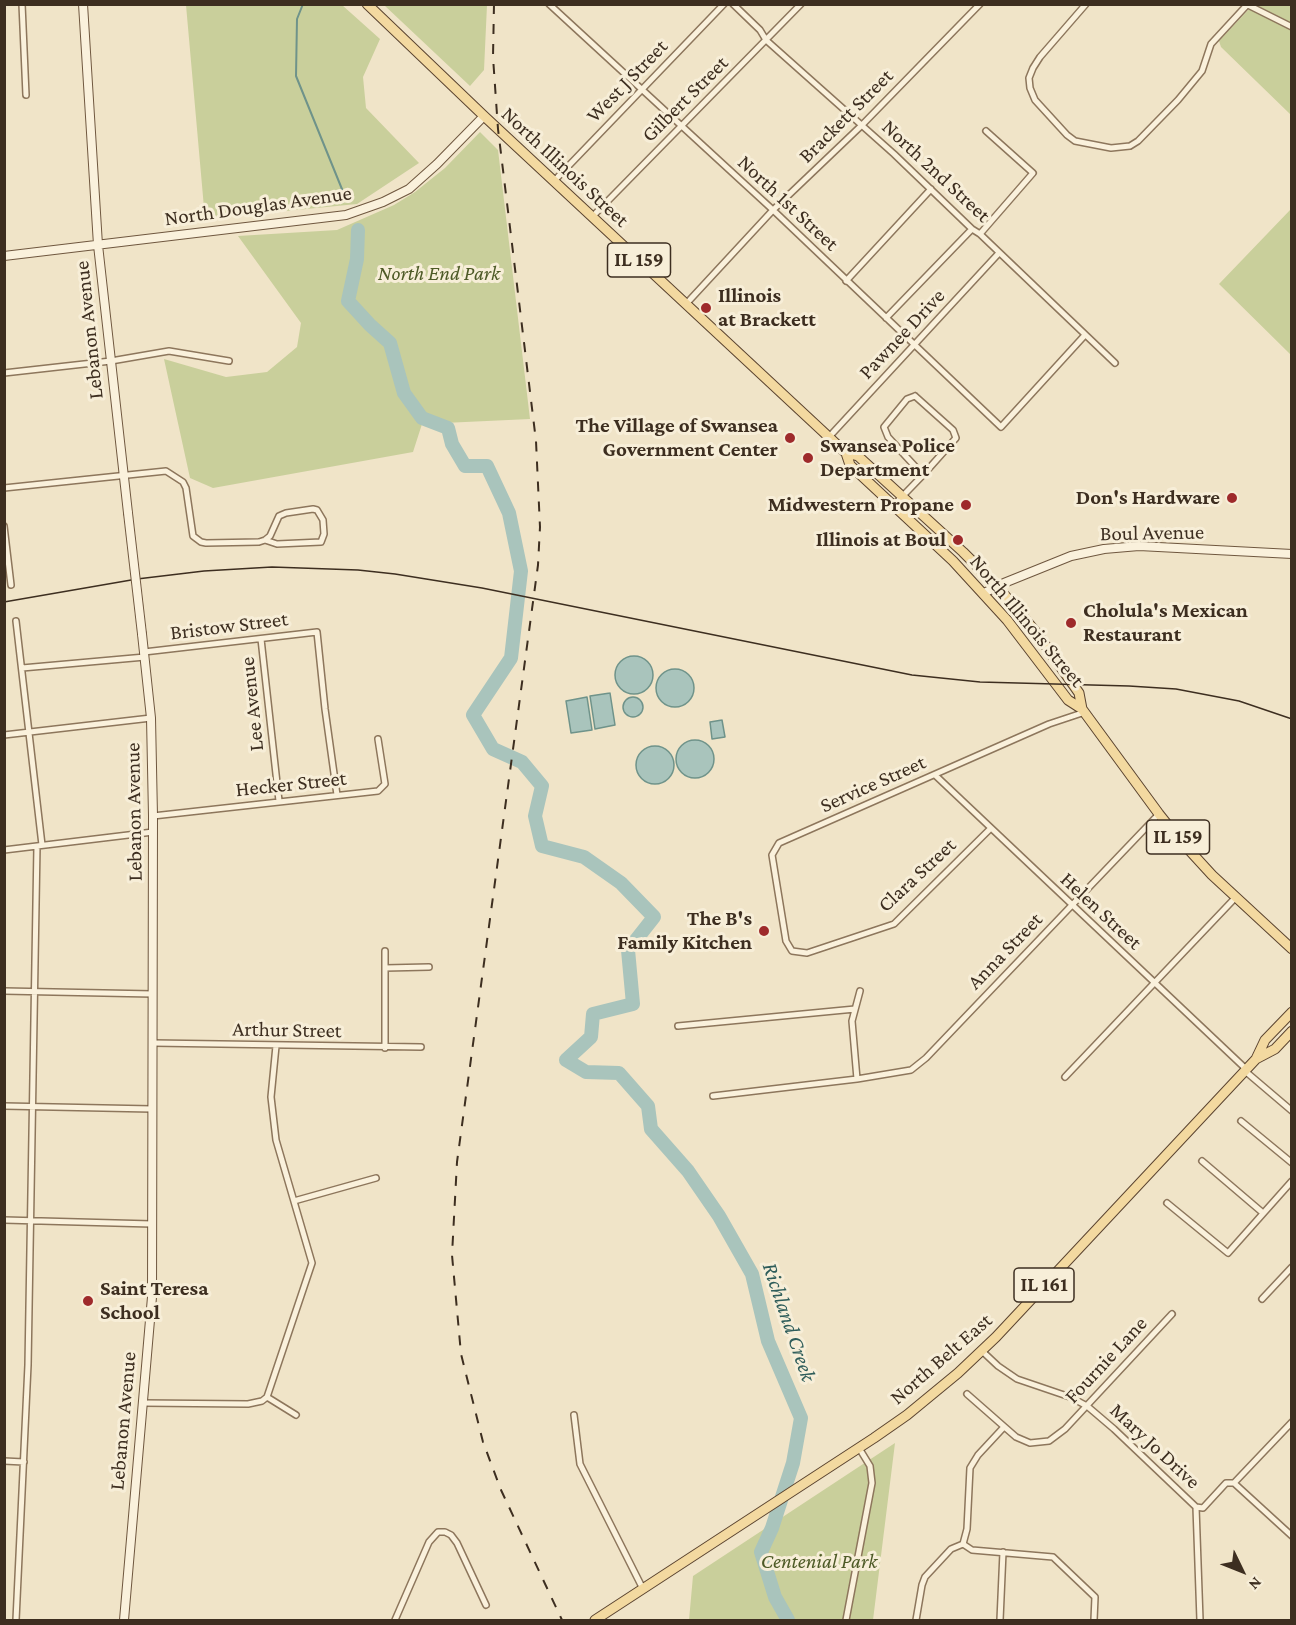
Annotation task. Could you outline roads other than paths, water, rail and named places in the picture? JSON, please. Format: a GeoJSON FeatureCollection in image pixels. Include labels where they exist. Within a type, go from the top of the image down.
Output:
{"type":"FeatureCollection","features":[{"type":"Feature","properties":{"kind":"main road","name":"Lebanon Avenue"},"geometry":{"type":"LineString","coordinates":[[82,4],[98,245],[151,718],[153,816],[152,1297],[124,1620]]}},
{"type":"Feature","properties":{"kind":"main road","name":"North Illinois Street"},"geometry":{"type":"LineString","coordinates":[[367,4],[484,116],[830,437],[846,453],[850,465],[984,593],[1026,642],[1068,700],[1084,711],[1159,814],[1194,855],[1292,949]]}},
{"type":"Feature","properties":{"kind":"main road","name":"North Douglas Avenue"},"geometry":{"type":"LineString","coordinates":[[4,256],[333,218],[358,212],[389,200],[409,189],[484,116]]}},
{"type":"Feature","properties":{"kind":"main road","name":"North Illinois Street"},"geometry":{"type":"LineString","coordinates":[[846,453],[858,456],[998,586],[1064,670],[1079,693],[1084,711]]}},
{"type":"Feature","properties":{"kind":"main road","name":"Boul Avenue"},"geometry":{"type":"LineString","coordinates":[[984,593],[1071,556],[1114,548],[1149,547],[1292,554]]}},
{"type":"Feature","properties":{"kind":"main road","name":"North Belt East"},"geometry":{"type":"LineString","coordinates":[[595,1620],[907,1415],[982,1351],[1246,1070],[1256,1059],[1265,1040],[1292,1012]]}},
{"type":"Feature","properties":{"kind":"main road","name":"North Belt East"},"geometry":{"type":"LineString","coordinates":[[1256,1059],[1266,1056],[1292,1031]]}},
{"type":"Feature","properties":{"kind":"street"},"geometry":{"type":"LineString","coordinates":[[22,4],[26,95]]}},
{"type":"Feature","properties":{"kind":"street","name":"North 1st Street"},"geometry":{"type":"LineString","coordinates":[[549,4],[773,210],[1001,427],[1084,335]]}},
{"type":"Feature","properties":{"kind":"street","name":"West J Street"},"geometry":{"type":"LineString","coordinates":[[554,181],[724,4]]}},
{"type":"Feature","properties":{"kind":"street","name":"North 2nd Street"},"geometry":{"type":"LineString","coordinates":[[734,4],[760,30],[766,40],[980,234],[1115,363]]}},
{"type":"Feature","properties":{"kind":"street","name":"Gilbert Street"},"geometry":{"type":"LineString","coordinates":[[592,217],[801,4]]}},
{"type":"Feature","properties":{"kind":"street","name":"Brackett Street"},"geometry":{"type":"LineString","coordinates":[[686,304],[773,210],[862,125],[980,4]]}},
{"type":"Feature","properties":{"kind":"street"},"geometry":{"type":"LineString","coordinates":[[1086,4],[1040,57],[1029,78],[1029,88],[1035,100],[1075,141],[1111,148],[1130,146],[1138,141],[1178,100],[1202,71],[1210,44],[1247,5],[1292,27]]}},
{"type":"Feature","properties":{"kind":"street"},"geometry":{"type":"LineString","coordinates":[[980,234],[1033,173],[986,130]]}},
{"type":"Feature","properties":{"kind":"street"},"geometry":{"type":"LineString","coordinates":[[846,281],[931,189]]}},
{"type":"Feature","properties":{"kind":"street"},"geometry":{"type":"LineString","coordinates":[[886,318],[972,229]]}},
{"type":"Feature","properties":{"kind":"street","name":"Pawnee Drive"},"geometry":{"type":"LineString","coordinates":[[830,437],[999,254]]}},
{"type":"Feature","properties":{"kind":"street"},"geometry":{"type":"LineString","coordinates":[[4,373],[111,361],[169,351],[229,361]]}},
{"type":"Feature","properties":{"kind":"street"},"geometry":{"type":"LineString","coordinates":[[893,506],[923,475],[956,438],[953,430],[915,396],[907,399],[884,428],[888,437],[923,475]]}},
{"type":"Feature","properties":{"kind":"street"},"geometry":{"type":"LineString","coordinates":[[4,488],[166,471],[182,481],[186,488],[191,531],[195,540],[201,542],[259,542],[265,540],[270,536],[276,520],[282,514],[313,509],[320,513],[323,520],[324,534],[321,542],[277,544],[265,540]]}},
{"type":"Feature","properties":{"kind":"street"},"geometry":{"type":"LineString","coordinates":[[4,526],[11,585]]}},
{"type":"Feature","properties":{"kind":"street"},"geometry":{"type":"LineString","coordinates":[[16,621],[39,845],[29,1221],[29,1309],[16,1620]]}},
{"type":"Feature","properties":{"kind":"street","name":"Bristow Street"},"geometry":{"type":"LineString","coordinates":[[22,668],[317,632],[325,709],[338,795]]}},
{"type":"Feature","properties":{"kind":"street","name":"Lee Avenue"},"geometry":{"type":"LineString","coordinates":[[261,639],[279,801]]}},
{"type":"Feature","properties":{"kind":"street","name":"Service Street"},"geometry":{"type":"LineString","coordinates":[[792,951],[786,941],[772,855],[779,843],[1049,724],[1084,711]]}},
{"type":"Feature","properties":{"kind":"street"},"geometry":{"type":"LineString","coordinates":[[4,735],[151,718]]}},
{"type":"Feature","properties":{"kind":"street","name":"Hecker Street"},"geometry":{"type":"LineString","coordinates":[[153,816],[378,791],[385,784],[378,739]]}},
{"type":"Feature","properties":{"kind":"street","name":"Helen Street"},"geometry":{"type":"LineString","coordinates":[[935,775],[1292,1111]]}},
{"type":"Feature","properties":{"kind":"street","name":"Anna Street"},"geometry":{"type":"LineString","coordinates":[[713,1096],[857,1079],[910,1070],[926,1058],[1159,814]]}},
{"type":"Feature","properties":{"kind":"street","name":"Clara Street"},"geometry":{"type":"LineString","coordinates":[[792,951],[807,953],[894,924],[990,829]]}},
{"type":"Feature","properties":{"kind":"street"},"geometry":{"type":"LineString","coordinates":[[4,850],[153,832]]}},
{"type":"Feature","properties":{"kind":"street"},"geometry":{"type":"LineString","coordinates":[[1065,1077],[1236,897]]}},
{"type":"Feature","properties":{"kind":"street"},"geometry":{"type":"LineString","coordinates":[[385,951],[385,1048]]}},
{"type":"Feature","properties":{"kind":"street"},"geometry":{"type":"LineString","coordinates":[[385,968],[429,967]]}},
{"type":"Feature","properties":{"kind":"street"},"geometry":{"type":"LineString","coordinates":[[4,991],[153,994]]}},
{"type":"Feature","properties":{"kind":"street"},"geometry":{"type":"LineString","coordinates":[[857,1079],[852,1021],[860,991]]}},
{"type":"Feature","properties":{"kind":"street"},"geometry":{"type":"LineString","coordinates":[[678,1026],[855,1009]]}},
{"type":"Feature","properties":{"kind":"street","name":"Arthur Street"},"geometry":{"type":"LineString","coordinates":[[153,1043],[420,1047]]}},
{"type":"Feature","properties":{"kind":"street"},"geometry":{"type":"LineString","coordinates":[[144,1403],[248,1404],[262,1401],[267,1397],[312,1263],[276,1140],[271,1097],[276,1046]]}},
{"type":"Feature","properties":{"kind":"street"},"geometry":{"type":"LineString","coordinates":[[4,1106],[153,1109]]}},
{"type":"Feature","properties":{"kind":"street"},"geometry":{"type":"LineString","coordinates":[[1241,1121],[1292,1163]]}},
{"type":"Feature","properties":{"kind":"street"},"geometry":{"type":"LineString","coordinates":[[1202,1161],[1263,1213]]}},
{"type":"Feature","properties":{"kind":"street"},"geometry":{"type":"LineString","coordinates":[[294,1201],[376,1178]]}},
{"type":"Feature","properties":{"kind":"street"},"geometry":{"type":"LineString","coordinates":[[1167,1203],[1228,1253],[1292,1181]]}},
{"type":"Feature","properties":{"kind":"street"},"geometry":{"type":"LineString","coordinates":[[4,1220],[152,1224]]}},
{"type":"Feature","properties":{"kind":"street"},"geometry":{"type":"LineString","coordinates":[[1262,1299],[1292,1267]]}},
{"type":"Feature","properties":{"kind":"street","name":"Fournie Lane"},"geometry":{"type":"LineString","coordinates":[[1004,1427],[1023,1441],[1039,1444],[1056,1437],[1172,1314]]}},
{"type":"Feature","properties":{"kind":"street","name":"Mary Jo Drive"},"geometry":{"type":"LineString","coordinates":[[982,1351],[1017,1379],[1070,1397],[1087,1406],[1114,1428],[1196,1508],[1200,1620]]}},
{"type":"Feature","properties":{"kind":"street"},"geometry":{"type":"LineString","coordinates":[[963,1544],[967,1529],[970,1468],[978,1455],[1004,1427],[967,1394]]}},
{"type":"Feature","properties":{"kind":"street"},"geometry":{"type":"LineString","coordinates":[[267,1397],[296,1415]]}},
{"type":"Feature","properties":{"kind":"street"},"geometry":{"type":"LineString","coordinates":[[574,1415],[580,1464],[643,1589]]}},
{"type":"Feature","properties":{"kind":"street"},"geometry":{"type":"LineString","coordinates":[[1234,1483],[1292,1422]]}},
{"type":"Feature","properties":{"kind":"street"},"geometry":{"type":"LineString","coordinates":[[846,1620],[872,1484],[870,1466],[859,1448]]}},
{"type":"Feature","properties":{"kind":"street"},"geometry":{"type":"LineString","coordinates":[[4,1461],[24,1462]]}},
{"type":"Feature","properties":{"kind":"street"},"geometry":{"type":"LineString","coordinates":[[1196,1508],[1203,1508],[1226,1483],[1234,1483],[1292,1536]]}},
{"type":"Feature","properties":{"kind":"street"},"geometry":{"type":"LineString","coordinates":[[395,1620],[429,1542],[438,1532],[451,1535],[457,1543],[486,1605]]}},
{"type":"Feature","properties":{"kind":"street"},"geometry":{"type":"LineString","coordinates":[[963,1544],[972,1550],[1053,1557],[1095,1597],[1094,1620]]}},
{"type":"Feature","properties":{"kind":"street"},"geometry":{"type":"LineString","coordinates":[[916,1620],[925,1577],[951,1549],[963,1544]]}},
{"type":"Feature","properties":{"kind":"street"},"geometry":{"type":"LineString","coordinates":[[1000,1620],[1003,1552]]}},
{"type":"Feature","properties":{"kind":"water"},"geometry":{"type":"Polygon","coordinates":[[[634,656],[648,661],[653,675],[648,689],[634,694],[620,689],[615,675],[620,661],[634,656]]]}},
{"type":"Feature","properties":{"kind":"water"},"geometry":{"type":"Polygon","coordinates":[[[675,669],[689,674],[694,688],[689,702],[675,707],[661,702],[656,688],[661,674],[675,669]]]}},
{"type":"Feature","properties":{"kind":"water"},"geometry":{"type":"Polygon","coordinates":[[[610,693],[615,725],[595,729],[590,696],[610,693]]]}},
{"type":"Feature","properties":{"kind":"water"},"geometry":{"type":"Polygon","coordinates":[[[587,697],[592,730],[571,733],[566,701],[587,697]]]}},
{"type":"Feature","properties":{"kind":"water"},"geometry":{"type":"Polygon","coordinates":[[[633,697],[640,700],[643,707],[640,714],[633,717],[626,714],[623,707],[626,700],[633,697]]]}},
{"type":"Feature","properties":{"kind":"water"},"geometry":{"type":"Polygon","coordinates":[[[722,720],[725,737],[712,739],[710,722],[722,720]]]}},
{"type":"Feature","properties":{"kind":"water"},"geometry":{"type":"Polygon","coordinates":[[[695,740],[709,745],[714,759],[709,773],[695,778],[681,773],[676,759],[681,745],[695,740]]]}},
{"type":"Feature","properties":{"kind":"water"},"geometry":{"type":"Polygon","coordinates":[[[655,746],[669,751],[674,765],[669,779],[655,784],[641,779],[636,765],[641,751],[655,746]]]}},
{"type":"Feature","properties":{"kind":"waterway","name":"Richland Creek"},"geometry":{"type":"LineString","coordinates":[[303,4],[297,19],[296,76],[346,199]]}},
{"type":"Feature","properties":{"kind":"waterway","name":"Richland Creek"},"geometry":{"type":"LineString","coordinates":[[358,230],[357,259],[348,301],[390,343],[404,393],[422,418],[448,428],[452,444],[465,466],[487,466],[509,513],[521,571],[511,658],[473,715],[493,749],[522,762],[542,786],[535,816],[542,846],[584,857],[621,883],[654,917],[628,950],[633,1004],[593,1014],[591,1037],[566,1060],[586,1072],[619,1073],[648,1106],[651,1129],[688,1171],[719,1216],[752,1274],[768,1341],[801,1418],[793,1463],[772,1528],[761,1552],[775,1597],[788,1620]]}},
{"type":"Feature","properties":{"kind":"tram line"},"geometry":{"type":"LineString","coordinates":[[4,602],[137,579],[204,571],[272,567],[358,570],[482,588],[912,675],[980,682],[1176,689],[1239,701],[1292,719]]}},
{"type":"Feature","properties":{"kind":"railway"},"geometry":{"type":"LineString","coordinates":[[494,4],[493,57],[498,129],[536,441],[540,527],[538,565],[457,1162],[452,1255],[461,1354],[483,1442],[501,1490],[562,1620]]}},
{"type":"Feature","properties":{"kind":"place","name":"Illinois at Brackett"},"geometry":{"type":"Point","coordinates":[706,308]}},
{"type":"Feature","properties":{"kind":"place","name":"The Village of Swansea Government Center"},"geometry":{"type":"Point","coordinates":[790,438]}},
{"type":"Feature","properties":{"kind":"place","name":"Swansea Police Department"},"geometry":{"type":"Point","coordinates":[808,458]}},
{"type":"Feature","properties":{"kind":"place","name":"Don's Hardware"},"geometry":{"type":"Point","coordinates":[1232,498]}},
{"type":"Feature","properties":{"kind":"place","name":"Midwestern Propane"},"geometry":{"type":"Point","coordinates":[966,505]}},
{"type":"Feature","properties":{"kind":"place","name":"Illinois at Boul"},"geometry":{"type":"Point","coordinates":[958,540]}},
{"type":"Feature","properties":{"kind":"place","name":"Cholula's Mexican Restaurant"},"geometry":{"type":"Point","coordinates":[1071,623]}},
{"type":"Feature","properties":{"kind":"place","name":"The B's Family Kitchen"},"geometry":{"type":"Point","coordinates":[764,931]}},
{"type":"Feature","properties":{"kind":"place","name":"Saint Teresa School"},"geometry":{"type":"Point","coordinates":[88,1301]}},
{"type":"Feature","properties":{"kind":"park label","name":"North End Park"},"geometry":{"type":"Point","coordinates":[439,274]}},
{"type":"Feature","properties":{"kind":"park label","name":"Centenial Park"},"geometry":{"type":"Point","coordinates":[819,1562]}}]}
